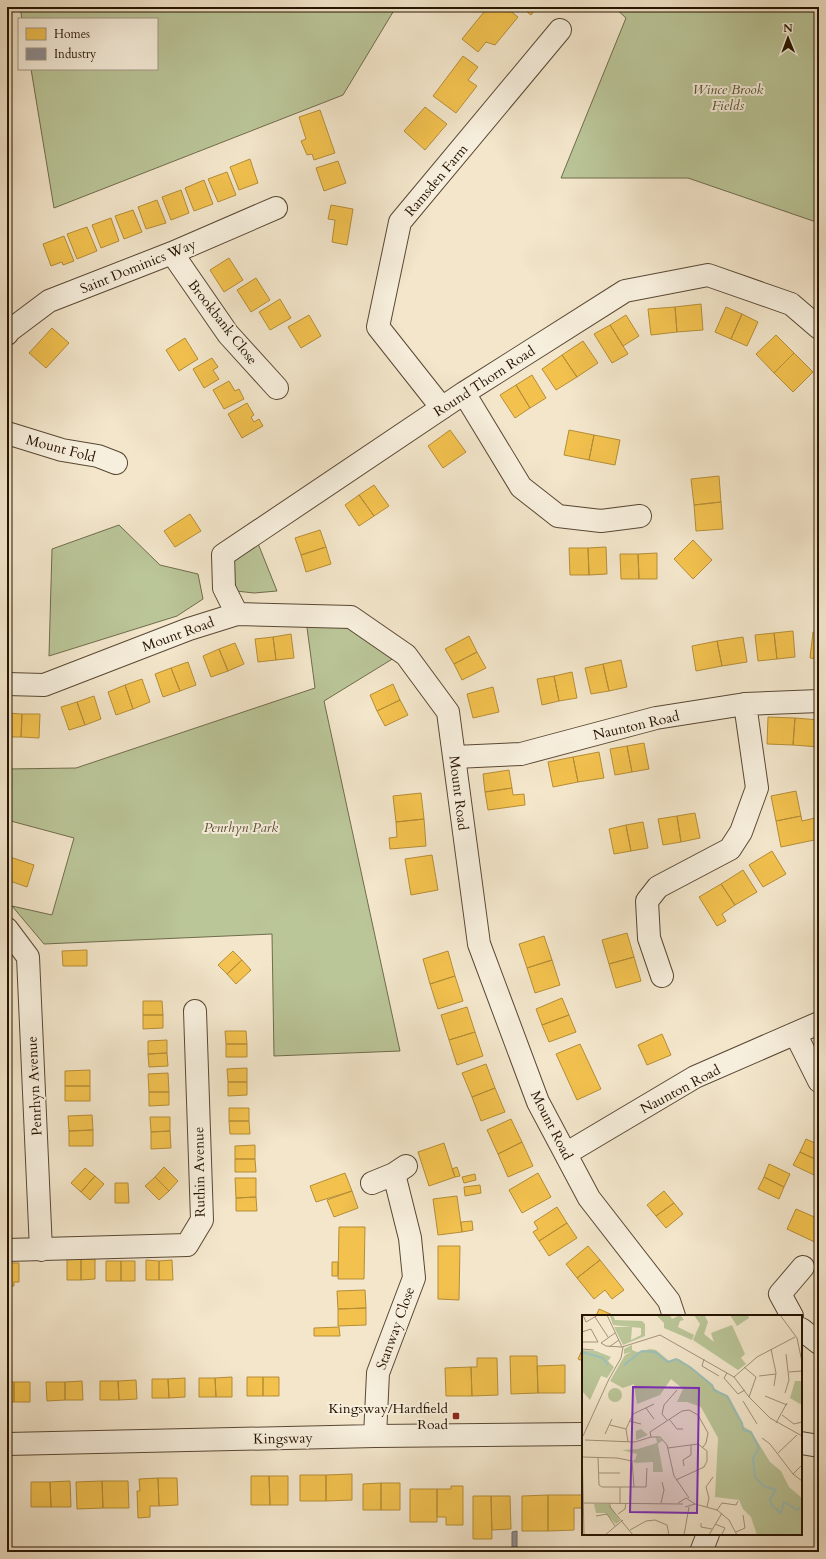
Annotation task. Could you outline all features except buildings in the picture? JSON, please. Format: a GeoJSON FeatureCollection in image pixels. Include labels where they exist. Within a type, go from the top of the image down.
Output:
{"type":"FeatureCollection","features":[{"type":"Feature","properties":{"kind":"street","name":"Ramsden Farm"},"geometry":{"type":"LineString","coordinates":[[442,408],[378,327],[400,222],[560,30]]}},
{"type":"Feature","properties":{"kind":"street","name":"Saint Dominics Way"},"geometry":{"type":"LineString","coordinates":[[7,334],[49,301],[172,253],[276,208]]}},
{"type":"Feature","properties":{"kind":"street","name":"Brookbank Close"},"geometry":{"type":"LineString","coordinates":[[172,253],[228,334],[277,388]]}},
{"type":"Feature","properties":{"kind":"street","name":"Round Thorn Road"},"geometry":{"type":"LineString","coordinates":[[237,614],[224,588],[223,555],[464,393],[625,291],[708,275],[791,304],[819,328]]}},
{"type":"Feature","properties":{"kind":"street"},"geometry":{"type":"LineString","coordinates":[[464,393],[521,487],[558,516],[601,521],[640,516]]}},
{"type":"Feature","properties":{"kind":"street","name":"Mount Fold"},"geometry":{"type":"LineString","coordinates":[[7,433],[62,450],[98,456],[116,463]]}},
{"type":"Feature","properties":{"kind":"street","name":"Mount Road"},"geometry":{"type":"LineString","coordinates":[[7,684],[44,685],[189,629],[237,614],[351,617],[406,655],[448,712],[478,944],[538,1102],[567,1153],[589,1198],[669,1301],[674,1315]]}},
{"type":"Feature","properties":{"kind":"street","name":"Naunton Road"},"geometry":{"type":"LineString","coordinates":[[455,757],[521,754],[656,718],[745,704],[819,701]]}},
{"type":"Feature","properties":{"kind":"street"},"geometry":{"type":"LineString","coordinates":[[662,976],[649,938],[646,902],[658,887],[730,849],[741,832],[757,788],[745,704]]}},
{"type":"Feature","properties":{"kind":"street","name":"Penrhyn Avenue"},"geometry":{"type":"LineString","coordinates":[[7,929],[28,957],[41,1250]]}},
{"type":"Feature","properties":{"kind":"street","name":"Ruthin Avenue"},"geometry":{"type":"LineString","coordinates":[[7,1250],[187,1245],[202,1220],[195,1011]]}},
{"type":"Feature","properties":{"kind":"street","name":"Naunton Road"},"geometry":{"type":"LineString","coordinates":[[567,1153],[695,1077],[819,1024]]}},
{"type":"Feature","properties":{"kind":"street"},"geometry":{"type":"LineString","coordinates":[[796,1035],[819,1081]]}},
{"type":"Feature","properties":{"kind":"street","name":"Stanway Close"},"geometry":{"type":"LineString","coordinates":[[372,1183],[400,1170],[414,1278],[378,1373],[374,1436]]}},
{"type":"Feature","properties":{"kind":"street"},"geometry":{"type":"LineString","coordinates":[[791,1315],[780,1294],[803,1267]]}},
{"type":"Feature","properties":{"kind":"street"},"geometry":{"type":"LineString","coordinates":[[802,1330],[819,1343]]}},
{"type":"Feature","properties":{"kind":"street","name":"Kingsway"},"geometry":{"type":"LineString","coordinates":[[7,1444],[374,1436],[582,1434]]}},
{"type":"Feature","properties":{"kind":"street"},"geometry":{"type":"LineString","coordinates":[[802,1443],[819,1446]]}},
{"type":"Feature","properties":{"kind":"street"},"geometry":{"type":"LineString","coordinates":[[696,1535],[700,1552]]}},
{"type":"Feature","properties":{"kind":"street"},"geometry":{"type":"LineString","coordinates":[[700,1552],[708,1535]]}},
{"type":"Feature","properties":{"kind":"green space"},"geometry":{"type":"Polygon","coordinates":[[[20,7],[396,7],[343,95],[54,208],[31,70],[158,70],[158,18],[22,18],[20,7]]]}},
{"type":"Feature","properties":{"kind":"green space","name":"Wince Brook Fields"},"geometry":{"type":"Polygon","coordinates":[[[614,7],[819,7],[819,223],[688,178],[561,178],[626,18],[614,7]]]}},
{"type":"Feature","properties":{"kind":"green space"},"geometry":{"type":"Polygon","coordinates":[[[119,525],[160,565],[198,574],[203,599],[177,616],[49,656],[52,549],[119,525]]]}},
{"type":"Feature","properties":{"kind":"green space"},"geometry":{"type":"Polygon","coordinates":[[[257,541],[277,591],[254,593],[236,591],[228,577],[231,560],[257,541]]]}},
{"type":"Feature","properties":{"kind":"green space","name":"Penrhyn Park"},"geometry":{"type":"Polygon","coordinates":[[[306,620],[348,622],[394,658],[324,701],[400,1051],[274,1056],[272,934],[44,944],[12,906],[52,915],[74,838],[7,820],[7,769],[76,768],[315,688],[306,620]]]}},
{"type":"Feature","properties":{"kind":"place","name":"Kingsway/Hardfield Road"},"geometry":{"type":"Point","coordinates":[456,1416]}}]}
